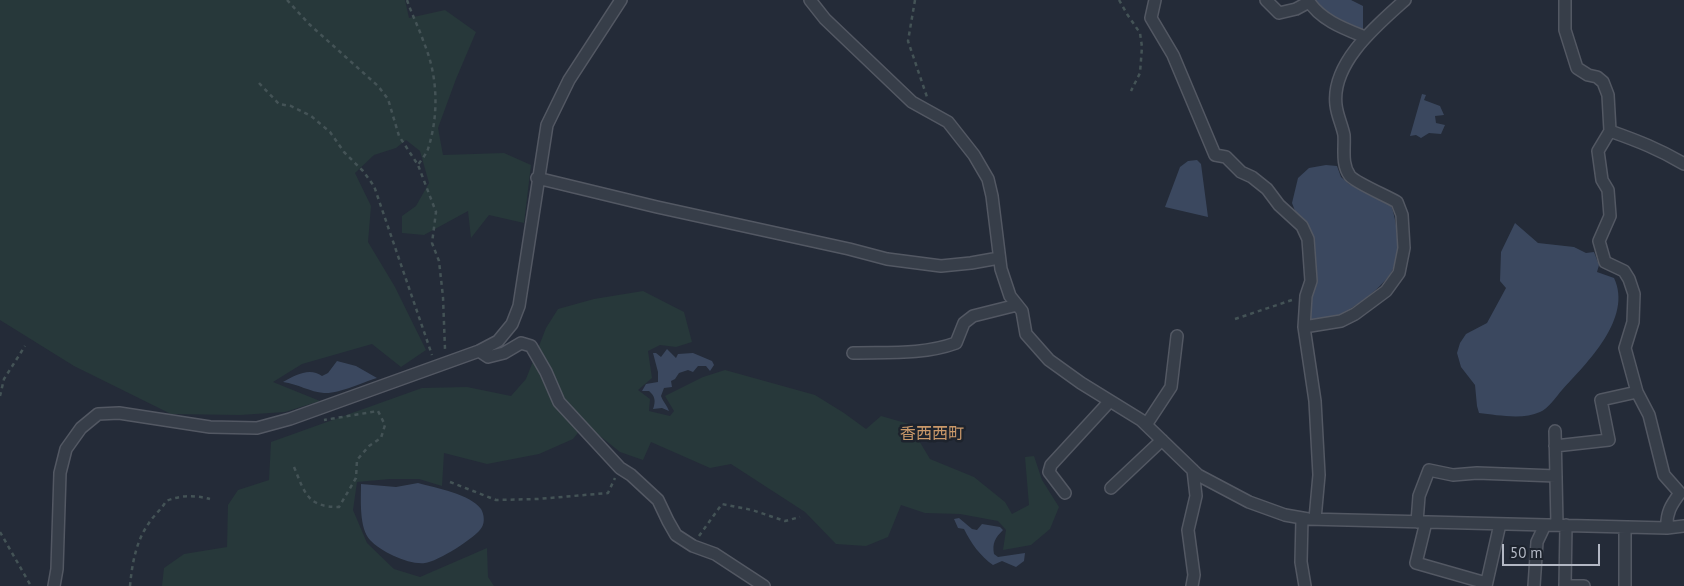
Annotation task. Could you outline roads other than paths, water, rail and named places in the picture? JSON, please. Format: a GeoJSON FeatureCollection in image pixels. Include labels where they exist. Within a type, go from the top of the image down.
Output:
{"type":"FeatureCollection","features":[{"type":"Feature","properties":{"kind":"street"},"geometry":{"type":"LineString","coordinates":[[54,586],[57,568],[60,473],[66,449],[81,428],[98,414],[119,413],[210,427],[257,428],[308,412],[479,351],[498,341],[512,324],[518,306],[547,125],[569,80],[621,0]]}},
{"type":"Feature","properties":{"kind":"street"},"geometry":{"type":"LineString","coordinates":[[810,0],[825,19],[912,102],[948,122],[974,155],[988,179],[992,196],[998,258],[1010,296],[1022,311],[1026,334],[1049,360],[1081,383],[1141,420],[1198,475],[1249,502],[1285,515],[1302,518],[1667,528],[1684,526]]}},
{"type":"Feature","properties":{"kind":"street"},"geometry":{"type":"LineString","coordinates":[[1155,0],[1152,18],[1173,55],[1214,155],[1226,157],[1241,172],[1252,177],[1267,189],[1279,205],[1302,226],[1308,239],[1311,281],[1306,296],[1304,327],[1315,401],[1319,475],[1315,519]]}},
{"type":"Feature","properties":{"kind":"street"},"geometry":{"type":"LineString","coordinates":[[1266,0],[1279,13],[1296,9],[1309,1],[1321,14],[1339,26],[1365,38]]}},
{"type":"Feature","properties":{"kind":"street"},"geometry":{"type":"LineString","coordinates":[[1304,327],[1341,321],[1355,314],[1386,291],[1400,273],[1404,248],[1402,215],[1397,202],[1351,177],[1344,166],[1344,134],[1336,104],[1338,82],[1346,63],[1378,24],[1405,0]]}},
{"type":"Feature","properties":{"kind":"street"},"geometry":{"type":"LineString","coordinates":[[1565,0],[1565,30],[1577,68],[1604,82],[1608,95],[1610,131],[1598,151],[1602,180],[1608,190],[1610,216],[1599,241],[1605,262],[1624,271],[1634,294],[1632,322],[1626,348],[1637,392],[1649,415],[1664,475],[1680,493],[1666,516],[1667,528]]}},
{"type":"Feature","properties":{"kind":"street"},"geometry":{"type":"LineString","coordinates":[[1610,131],[1661,150],[1684,164]]}},
{"type":"Feature","properties":{"kind":"street"},"geometry":{"type":"LineString","coordinates":[[537,178],[657,207],[849,249],[886,260],[941,266],[998,258]]}},
{"type":"Feature","properties":{"kind":"street"},"geometry":{"type":"LineString","coordinates":[[853,353],[924,351],[942,348],[956,343],[964,323],[973,316],[1017,305]]}},
{"type":"Feature","properties":{"kind":"street"},"geometry":{"type":"LineString","coordinates":[[1146,425],[1171,387],[1176,336]]}},
{"type":"Feature","properties":{"kind":"street"},"geometry":{"type":"LineString","coordinates":[[479,351],[488,357],[504,353],[522,343],[532,346],[559,402],[620,468],[631,475],[658,500],[676,535],[693,546],[716,554],[764,586]]}},
{"type":"Feature","properties":{"kind":"street"},"geometry":{"type":"LineString","coordinates":[[1555,446],[1608,440],[1601,400],[1637,392]]}},
{"type":"Feature","properties":{"kind":"street"},"geometry":{"type":"LineString","coordinates":[[1065,493],[1049,472],[1051,464],[1110,401]]}},
{"type":"Feature","properties":{"kind":"street"},"geometry":{"type":"LineString","coordinates":[[1555,431],[1556,476],[1562,525],[1565,586],[1584,586]]}},
{"type":"Feature","properties":{"kind":"street"},"geometry":{"type":"LineString","coordinates":[[1111,488],[1162,440]]}},
{"type":"Feature","properties":{"kind":"street"},"geometry":{"type":"LineString","coordinates":[[1192,586],[1194,575],[1188,530],[1196,496],[1193,470]]}},
{"type":"Feature","properties":{"kind":"street"},"geometry":{"type":"LineString","coordinates":[[1500,524],[1486,584],[1416,563],[1422,522],[1419,496],[1429,470],[1453,475],[1477,473],[1556,476]]}},
{"type":"Feature","properties":{"kind":"street"},"geometry":{"type":"LineString","coordinates":[[1302,518],[1301,562],[1305,586]]}},
{"type":"Feature","properties":{"kind":"street"},"geometry":{"type":"LineString","coordinates":[[1534,586],[1537,542],[1545,525]]}},
{"type":"Feature","properties":{"kind":"street"},"geometry":{"type":"LineString","coordinates":[[1625,527],[1626,586]]}},
{"type":"Feature","properties":{"kind":"water"},"geometry":{"type":"Polygon","coordinates":[[[1312,0],[1351,0],[1363,6],[1363,34],[1339,24],[1312,0]]]}},
{"type":"Feature","properties":{"kind":"water"},"geometry":{"type":"Polygon","coordinates":[[[1422,94],[1426,95],[1424,100],[1440,106],[1444,115],[1435,116],[1436,123],[1445,125],[1441,134],[1429,133],[1421,138],[1416,135],[1410,136],[1422,94]]]}},
{"type":"Feature","properties":{"kind":"water"},"geometry":{"type":"Polygon","coordinates":[[[1197,160],[1201,164],[1208,217],[1165,207],[1180,167],[1188,161],[1197,160]]]}},
{"type":"Feature","properties":{"kind":"water"},"geometry":{"type":"Polygon","coordinates":[[[1326,165],[1337,166],[1341,177],[1349,184],[1391,205],[1396,228],[1397,254],[1393,269],[1389,275],[1367,297],[1340,314],[1330,318],[1310,321],[1309,296],[1315,264],[1292,203],[1298,178],[1309,168],[1326,165]]]}},
{"type":"Feature","properties":{"kind":"water"},"geometry":{"type":"Polygon","coordinates":[[[1515,223],[1538,243],[1574,247],[1586,253],[1594,252],[1599,265],[1597,272],[1614,278],[1618,293],[1617,309],[1605,339],[1546,408],[1526,416],[1502,416],[1479,413],[1475,385],[1461,367],[1457,353],[1460,343],[1466,334],[1487,323],[1506,288],[1500,281],[1501,252],[1515,223]]]}},
{"type":"Feature","properties":{"kind":"water"},"geometry":{"type":"Polygon","coordinates":[[[667,349],[676,358],[678,354],[693,353],[712,361],[714,365],[710,371],[706,366],[698,366],[693,372],[688,370],[679,373],[671,381],[672,387],[664,388],[661,396],[669,411],[662,408],[653,409],[655,401],[653,395],[649,391],[642,391],[646,384],[658,382],[658,372],[653,353],[661,357],[667,349]]]}},
{"type":"Feature","properties":{"kind":"water"},"geometry":{"type":"Polygon","coordinates":[[[337,361],[356,366],[377,378],[330,393],[309,390],[283,382],[308,372],[317,373],[322,376],[328,373],[337,361]]]}},
{"type":"Feature","properties":{"kind":"water"},"geometry":{"type":"Polygon","coordinates":[[[418,483],[452,492],[469,499],[481,509],[484,518],[482,527],[473,537],[447,554],[425,563],[403,560],[375,545],[366,535],[361,514],[361,484],[396,487],[418,483]]]}},
{"type":"Feature","properties":{"kind":"water"},"geometry":{"type":"Polygon","coordinates":[[[959,518],[972,529],[977,530],[982,524],[1000,527],[1003,530],[995,541],[993,547],[994,554],[998,557],[1025,553],[1024,561],[1016,567],[1002,561],[993,565],[976,549],[964,529],[958,528],[954,519],[959,518]]]}},
{"type":"Feature","properties":{"kind":"district","name":"香西西町"},"geometry":{"type":"Point","coordinates":[932,434]}}]}
